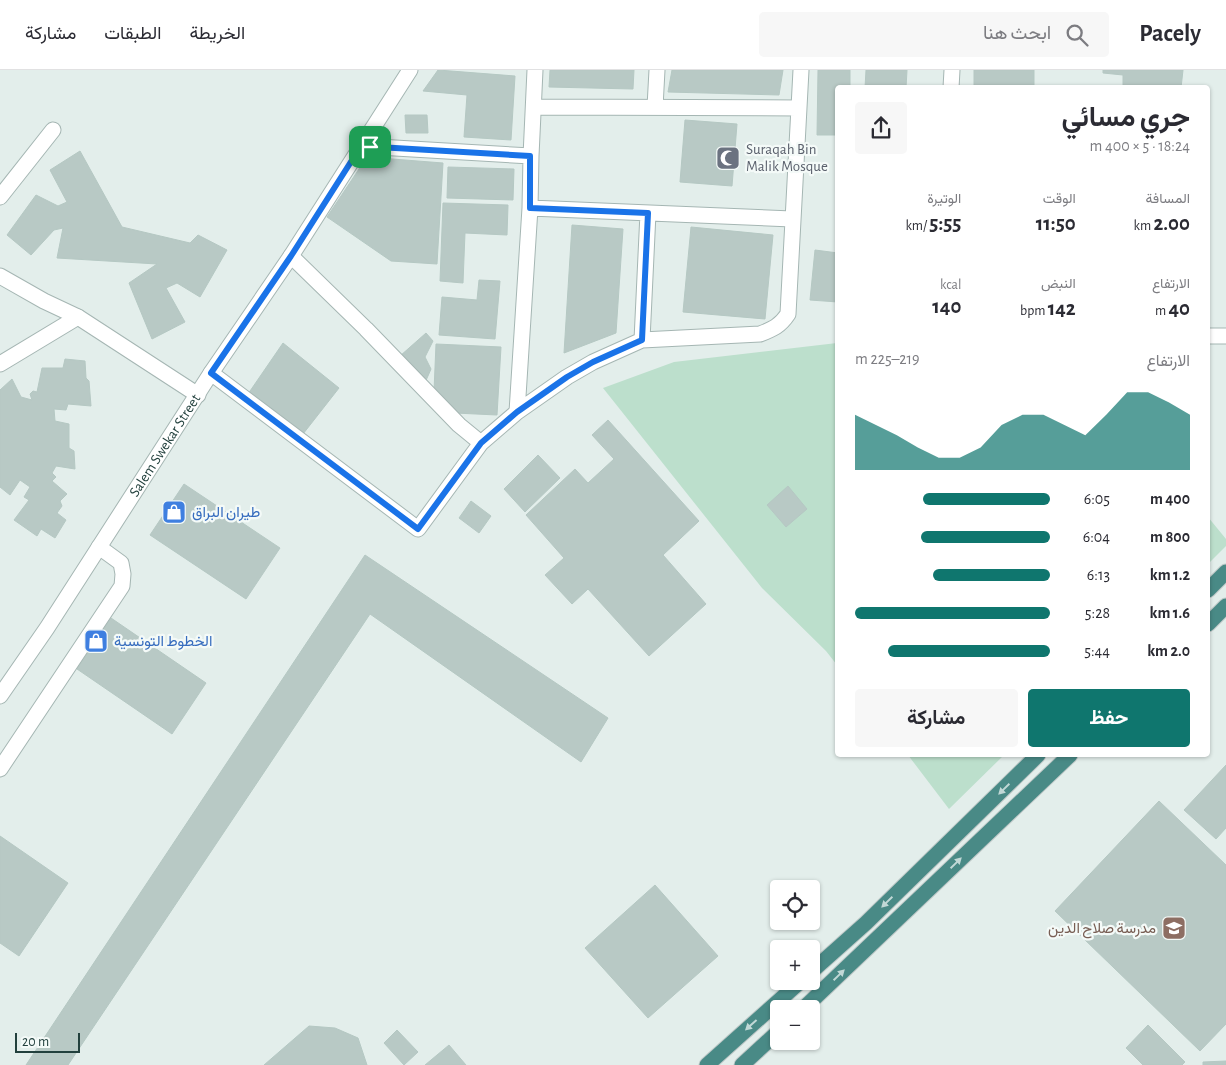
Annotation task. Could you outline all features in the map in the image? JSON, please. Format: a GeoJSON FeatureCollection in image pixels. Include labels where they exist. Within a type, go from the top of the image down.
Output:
{"type":"FeatureCollection","features":[{"type":"Feature","properties":{"kind":"highway"},"geometry":{"type":"LineString","coordinates":[[1210,588],[1226,572]]}},
{"type":"Feature","properties":{"kind":"highway"},"geometry":{"type":"LineString","coordinates":[[1210,622],[1226,606]]}},
{"type":"Feature","properties":{"kind":"highway"},"geometry":{"type":"LineString","coordinates":[[820,964],[866,923],[1036,757]]}},
{"type":"Feature","properties":{"kind":"highway"},"geometry":{"type":"LineString","coordinates":[[812,1000],[1068,757]]}},
{"type":"Feature","properties":{"kind":"highway"},"geometry":{"type":"LineString","coordinates":[[707,1065],[791,990]]}},
{"type":"Feature","properties":{"kind":"highway"},"geometry":{"type":"LineString","coordinates":[[742,1065],[770,1039]]}},
{"type":"Feature","properties":{"kind":"street","name":"Salem Swekar Street"},"geometry":{"type":"LineString","coordinates":[[0,696],[47,628],[211,373],[291,256],[410,70]]}},
{"type":"Feature","properties":{"kind":"street"},"geometry":{"type":"LineString","coordinates":[[517,412],[530,208],[530,156],[535,70]]}},
{"type":"Feature","properties":{"kind":"street"},"geometry":{"type":"LineString","coordinates":[[655,107],[657,70]]}},
{"type":"Feature","properties":{"kind":"street"},"geometry":{"type":"LineString","coordinates":[[211,373],[418,529],[481,443],[517,412],[567,377],[593,362],[642,340],[760,334],[782,323],[788,314],[801,70]]}},
{"type":"Feature","properties":{"kind":"street"},"geometry":{"type":"LineString","coordinates":[[951,85],[952,70]]}},
{"type":"Feature","properties":{"kind":"street"},"geometry":{"type":"LineString","coordinates":[[534,107],[799,108]]}},
{"type":"Feature","properties":{"kind":"street"},"geometry":{"type":"LineString","coordinates":[[0,196],[54,130]]}},
{"type":"Feature","properties":{"kind":"street"},"geometry":{"type":"LineString","coordinates":[[361,146],[530,156]]}},
{"type":"Feature","properties":{"kind":"street"},"geometry":{"type":"LineString","coordinates":[[530,208],[792,219]]}},
{"type":"Feature","properties":{"kind":"street"},"geometry":{"type":"LineString","coordinates":[[642,340],[648,213]]}},
{"type":"Feature","properties":{"kind":"street"},"geometry":{"type":"LineString","coordinates":[[291,256],[366,329],[459,425],[481,443]]}},
{"type":"Feature","properties":{"kind":"street"},"geometry":{"type":"LineString","coordinates":[[0,276],[44,301],[78,317],[198,395]]}},
{"type":"Feature","properties":{"kind":"street"},"geometry":{"type":"LineString","coordinates":[[0,364],[78,317]]}},
{"type":"Feature","properties":{"kind":"street"},"geometry":{"type":"LineString","coordinates":[[1210,336],[1226,336]]}},
{"type":"Feature","properties":{"kind":"street"},"geometry":{"type":"LineString","coordinates":[[0,769],[122,586],[123,574],[121,563],[99,547]]}},
{"type":"Feature","properties":{"kind":"green space"},"geometry":{"type":"Polygon","coordinates":[[[835,343],[835,662],[826,651],[762,588],[603,388],[674,362],[835,343]]]}},
{"type":"Feature","properties":{"kind":"green space"},"geometry":{"type":"Polygon","coordinates":[[[1210,519],[1226,539],[1226,546],[1210,562],[1210,519]]]}},
{"type":"Feature","properties":{"kind":"green space"},"geometry":{"type":"Polygon","coordinates":[[[910,757],[1002,757],[949,809],[910,757]]]}},
{"type":"Feature","properties":{"kind":"building"},"geometry":{"type":"Polygon","coordinates":[[[438,70],[515,76],[511,140],[464,137],[467,95],[423,91],[438,70]]]}},
{"type":"Feature","properties":{"kind":"building"},"geometry":{"type":"Polygon","coordinates":[[[550,70],[634,70],[633,89],[549,87],[550,70]]]}},
{"type":"Feature","properties":{"kind":"building"},"geometry":{"type":"Polygon","coordinates":[[[672,70],[783,70],[779,95],[668,92],[672,70]]]}},
{"type":"Feature","properties":{"kind":"building"},"geometry":{"type":"Polygon","coordinates":[[[818,70],[850,70],[850,85],[835,85],[835,135],[817,135],[818,70]]]}},
{"type":"Feature","properties":{"kind":"building"},"geometry":{"type":"Polygon","coordinates":[[[866,70],[907,70],[906,85],[865,85],[866,70]]]}},
{"type":"Feature","properties":{"kind":"building"},"geometry":{"type":"Polygon","coordinates":[[[974,70],[1034,70],[1034,85],[974,85],[974,70]]]}},
{"type":"Feature","properties":{"kind":"building"},"geometry":{"type":"Polygon","coordinates":[[[1103,70],[1183,70],[1181,85],[1123,85],[1123,75],[1103,73],[1103,70]]]}},
{"type":"Feature","properties":{"kind":"building"},"geometry":{"type":"Polygon","coordinates":[[[405,115],[427,115],[428,133],[406,133],[405,115]]]}},
{"type":"Feature","properties":{"kind":"building"},"geometry":{"type":"Polygon","coordinates":[[[685,120],[737,124],[732,186],[680,182],[685,120]]]}},
{"type":"Feature","properties":{"kind":"building"},"geometry":{"type":"Polygon","coordinates":[[[80,151],[122,227],[190,243],[198,235],[227,250],[200,297],[177,283],[166,288],[185,322],[152,339],[129,283],[157,264],[57,258],[63,228],[54,230],[31,255],[7,235],[36,195],[58,206],[67,202],[50,170],[80,151]]]}},
{"type":"Feature","properties":{"kind":"building"},"geometry":{"type":"Polygon","coordinates":[[[367,157],[443,163],[437,264],[391,261],[327,217],[367,157]]]}},
{"type":"Feature","properties":{"kind":"building"},"geometry":{"type":"Polygon","coordinates":[[[448,167],[514,169],[513,200],[447,198],[448,167]]]}},
{"type":"Feature","properties":{"kind":"building"},"geometry":{"type":"Polygon","coordinates":[[[443,203],[508,205],[507,235],[465,233],[463,283],[440,281],[443,203]]]}},
{"type":"Feature","properties":{"kind":"building"},"geometry":{"type":"Polygon","coordinates":[[[572,225],[623,229],[616,333],[564,353],[572,225]]]}},
{"type":"Feature","properties":{"kind":"building"},"geometry":{"type":"Polygon","coordinates":[[[691,227],[773,235],[765,319],[683,312],[691,227]]]}},
{"type":"Feature","properties":{"kind":"building"},"geometry":{"type":"Polygon","coordinates":[[[815,250],[835,253],[835,302],[810,300],[815,250]]]}},
{"type":"Feature","properties":{"kind":"building"},"geometry":{"type":"Polygon","coordinates":[[[479,280],[500,281],[495,339],[439,335],[442,297],[477,300],[479,280]]]}},
{"type":"Feature","properties":{"kind":"building"},"geometry":{"type":"Polygon","coordinates":[[[426,333],[433,341],[425,357],[431,369],[424,385],[400,356],[426,333]]]}},
{"type":"Feature","properties":{"kind":"building"},"geometry":{"type":"Polygon","coordinates":[[[283,343],[339,388],[303,434],[248,394],[283,343]]]}},
{"type":"Feature","properties":{"kind":"building"},"geometry":{"type":"Polygon","coordinates":[[[436,344],[501,347],[497,415],[455,413],[434,391],[436,344]]]}},
{"type":"Feature","properties":{"kind":"building"},"geometry":{"type":"Polygon","coordinates":[[[65,359],[85,361],[91,406],[68,404],[66,410],[54,409],[55,421],[69,424],[69,448],[74,451],[75,469],[56,466],[52,473],[56,477],[52,481],[67,494],[60,501],[62,506],[57,513],[66,520],[55,538],[41,529],[37,536],[14,520],[29,500],[24,497],[30,487],[20,480],[10,495],[0,487],[0,390],[12,379],[21,397],[32,400],[30,394],[33,391],[37,392],[42,368],[63,368],[65,359]]]}},
{"type":"Feature","properties":{"kind":"building"},"geometry":{"type":"Polygon","coordinates":[[[608,420],[699,521],[663,555],[706,604],[649,656],[588,589],[572,604],[545,575],[564,558],[526,515],[575,469],[588,483],[614,459],[592,435],[608,420]]]}},
{"type":"Feature","properties":{"kind":"building"},"geometry":{"type":"Polygon","coordinates":[[[538,455],[560,478],[525,512],[504,489],[538,455]]]}},
{"type":"Feature","properties":{"kind":"building"},"geometry":{"type":"Polygon","coordinates":[[[184,484],[280,548],[246,599],[150,535],[184,484]]]}},
{"type":"Feature","properties":{"kind":"building"},"geometry":{"type":"Polygon","coordinates":[[[788,486],[807,509],[786,527],[767,505],[788,486]]]}},
{"type":"Feature","properties":{"kind":"building"},"geometry":{"type":"Polygon","coordinates":[[[471,501],[491,516],[479,533],[459,518],[471,501]]]}},
{"type":"Feature","properties":{"kind":"building"},"geometry":{"type":"Polygon","coordinates":[[[365,555],[608,718],[581,762],[370,614],[68,1065],[26,1065],[365,555]]]}},
{"type":"Feature","properties":{"kind":"building"},"geometry":{"type":"Polygon","coordinates":[[[111,618],[206,683],[172,734],[77,669],[111,618]]]}},
{"type":"Feature","properties":{"kind":"building"},"geometry":{"type":"Polygon","coordinates":[[[1226,765],[1226,828],[1216,839],[1184,810],[1226,765]]]}},
{"type":"Feature","properties":{"kind":"building"},"geometry":{"type":"Polygon","coordinates":[[[1159,801],[1226,865],[1226,1024],[1200,1051],[1055,911],[1159,801]]]}},
{"type":"Feature","properties":{"kind":"building"},"geometry":{"type":"Polygon","coordinates":[[[0,836],[68,883],[19,956],[0,943],[0,836]]]}},
{"type":"Feature","properties":{"kind":"building"},"geometry":{"type":"Polygon","coordinates":[[[655,885],[718,956],[648,1018],[585,948],[655,885]]]}},
{"type":"Feature","properties":{"kind":"building"},"geometry":{"type":"Polygon","coordinates":[[[1148,1025],[1185,1062],[1182,1065],[1143,1065],[1126,1048],[1148,1025]]]}},
{"type":"Feature","properties":{"kind":"building"},"geometry":{"type":"Polygon","coordinates":[[[309,1026],[335,1028],[358,1038],[367,1065],[264,1065],[309,1026]]]}},
{"type":"Feature","properties":{"kind":"building"},"geometry":{"type":"Polygon","coordinates":[[[397,1030],[418,1052],[404,1065],[384,1043],[397,1030]]]}},
{"type":"Feature","properties":{"kind":"building"},"geometry":{"type":"Polygon","coordinates":[[[449,1045],[466,1065],[425,1065],[449,1045]]]}},
{"type":"Feature","properties":{"kind":"building"},"geometry":{"type":"Polygon","coordinates":[[[1226,1061],[1226,1065],[1203,1065],[1203,1062],[1226,1061]]]}},
{"type":"Feature","properties":{"kind":"place","name":"Suraqah Bin Malik Mosque"},"geometry":{"type":"Point","coordinates":[728,158]}},
{"type":"Feature","properties":{"kind":"place","name":"طيران البراق"},"geometry":{"type":"Point","coordinates":[174,512]}},
{"type":"Feature","properties":{"kind":"place","name":"الخطوط التونسية"},"geometry":{"type":"Point","coordinates":[96,641]}},
{"type":"Feature","properties":{"kind":"place","name":"مدرسة صلاح الدين"},"geometry":{"type":"Point","coordinates":[1174,928]}},
{"type":"Feature","properties":{"kind":"route"},"geometry":{"type":"LineString","coordinates":[[361,146],[370,147],[530,156],[530,208],[648,213],[642,340],[593,362],[567,377],[517,412],[481,443],[418,529],[211,373],[291,256],[361,146]]}}]}
